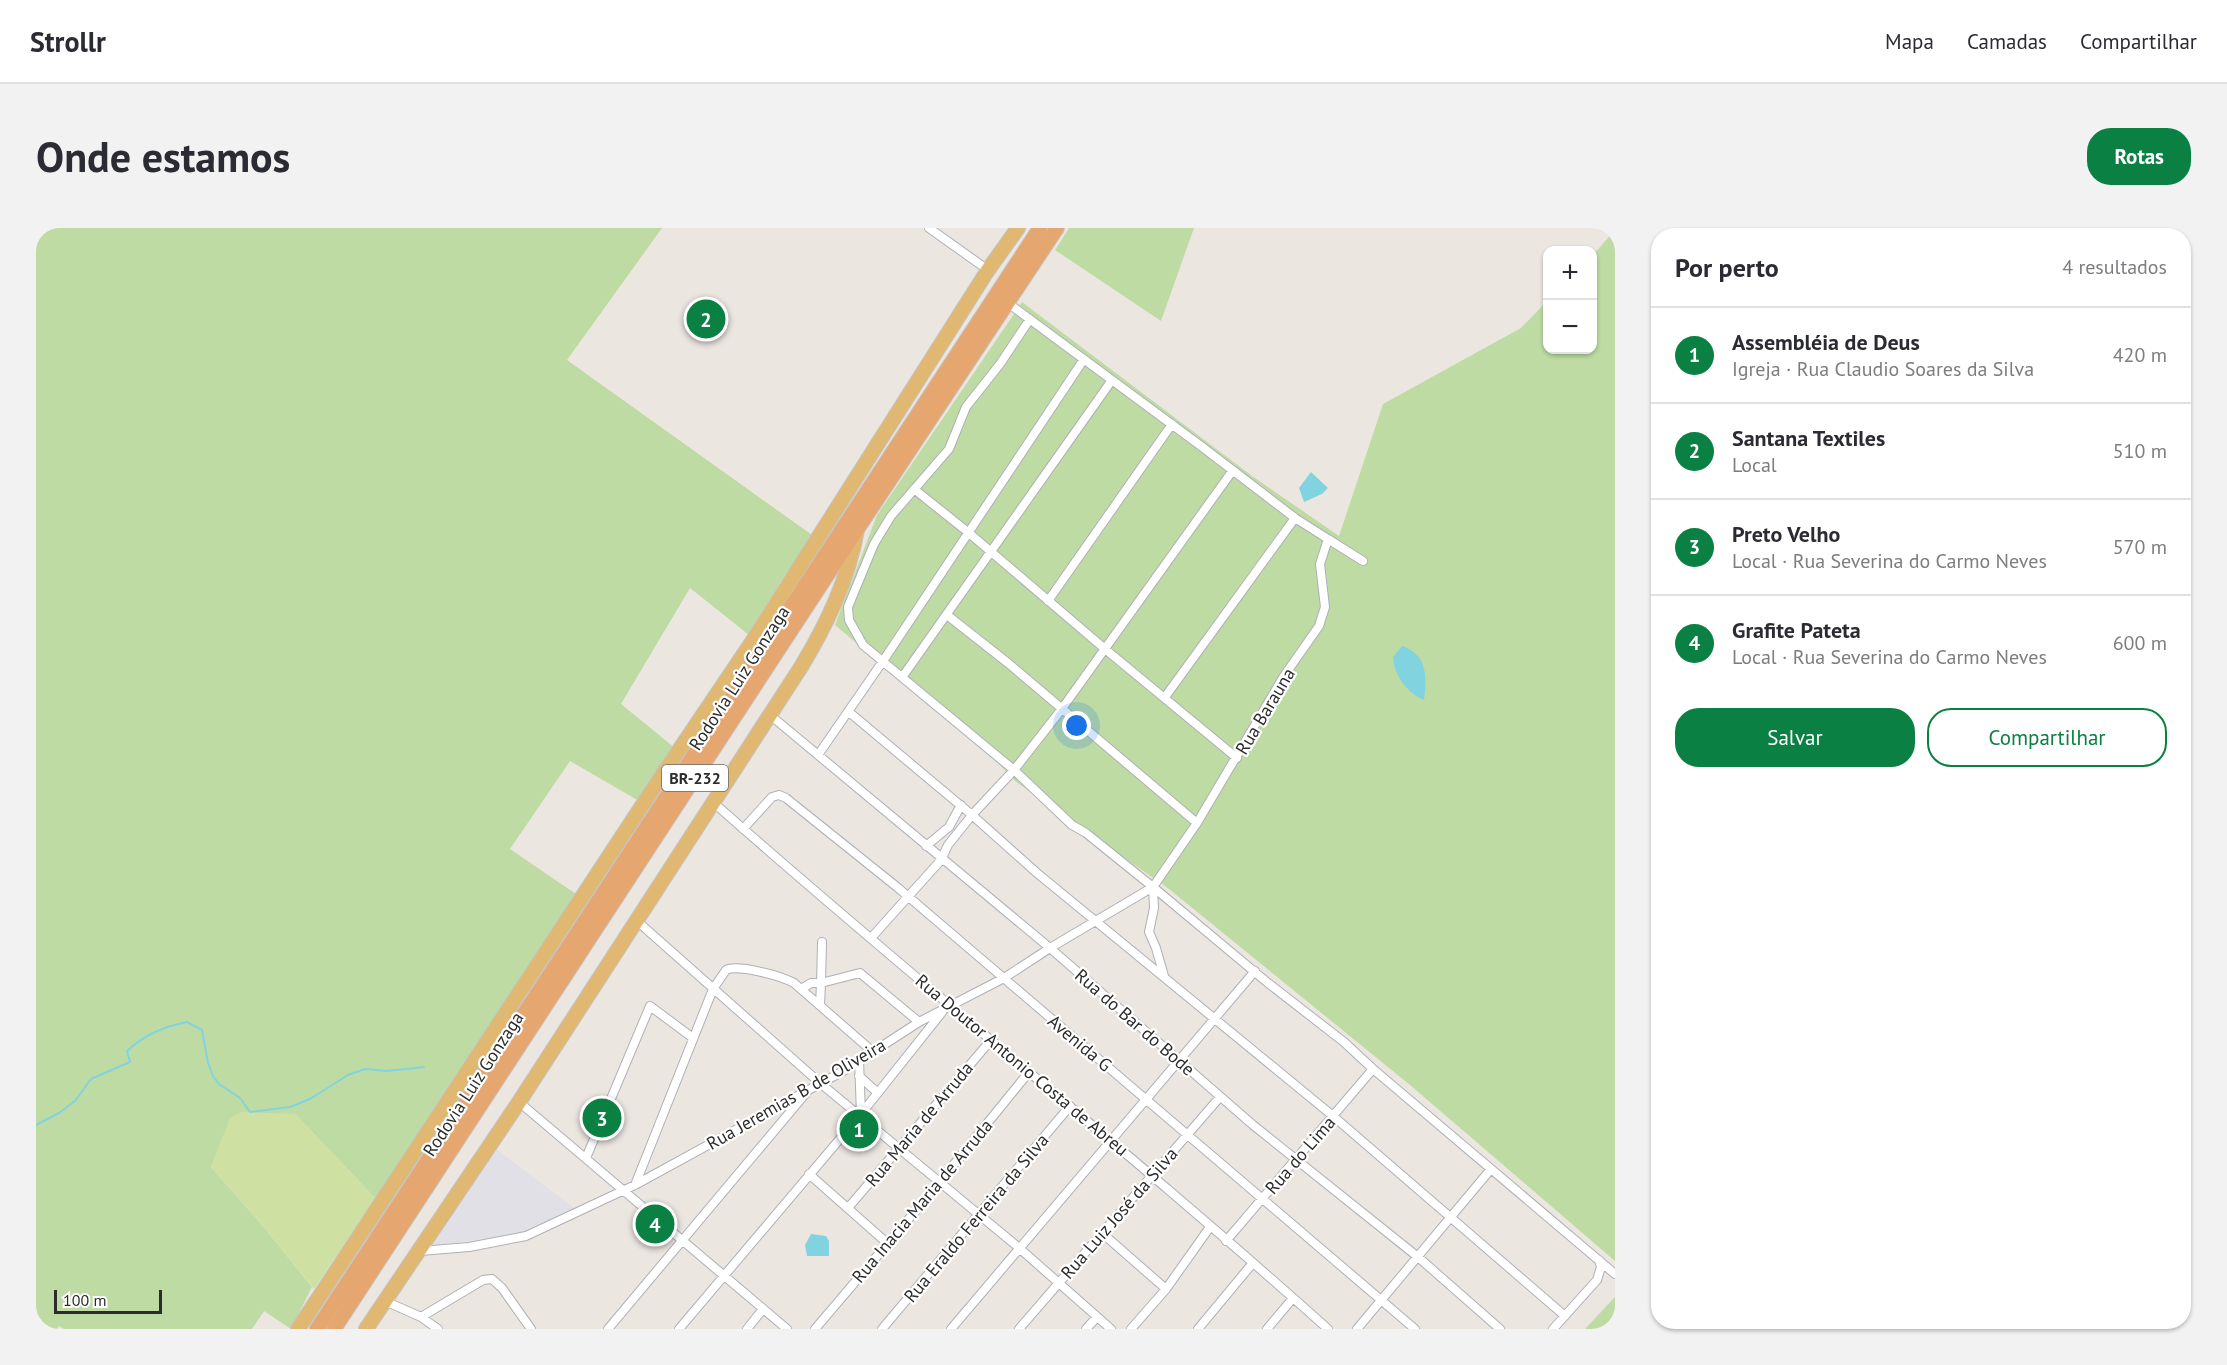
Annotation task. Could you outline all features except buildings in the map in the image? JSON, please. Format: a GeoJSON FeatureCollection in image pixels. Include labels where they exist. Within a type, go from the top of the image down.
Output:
{"type":"FeatureCollection","features":[{"type":"Feature","properties":{"kind":"highway","name":"Rodovia Luiz Gonzaga"},"geometry":{"type":"LineString","coordinates":[[317,1329],[1040,228]]}},
{"type":"Feature","properties":{"kind":"highway","name":"Rodovia Luiz Gonzaga"},"geometry":{"type":"LineString","coordinates":[[334,1329],[1057,228]]}},
{"type":"Feature","properties":{"kind":"main road","name":"BR-232"},"geometry":{"type":"LineString","coordinates":[[298,1329],[656,783],[752,642],[1017,228]]}},
{"type":"Feature","properties":{"kind":"main road"},"geometry":{"type":"LineString","coordinates":[[770,715],[801,667],[829,617],[852,558],[858,528]]}},
{"type":"Feature","properties":{"kind":"main road","name":"BR-232"},"geometry":{"type":"LineString","coordinates":[[366,1329],[519,1102],[770,715]]}},
{"type":"Feature","properties":{"kind":"street"},"geometry":{"type":"LineString","coordinates":[[929,228],[988,270]]}},
{"type":"Feature","properties":{"kind":"street"},"geometry":{"type":"LineString","coordinates":[[1008,303],[1295,518],[1362,561]]}},
{"type":"Feature","properties":{"kind":"street"},"geometry":{"type":"LineString","coordinates":[[1030,319],[1000,364],[966,407],[949,449],[891,516],[874,544],[848,607],[849,620],[863,645],[1014,770],[1062,817],[1153,887],[1335,1035],[1615,1274]]}},
{"type":"Feature","properties":{"kind":"street"},"geometry":{"type":"LineString","coordinates":[[818,754],[883,661],[1084,360]]}},
{"type":"Feature","properties":{"kind":"street"},"geometry":{"type":"LineString","coordinates":[[903,676],[1112,380]]}},
{"type":"Feature","properties":{"kind":"street"},"geometry":{"type":"LineString","coordinates":[[1048,601],[1172,424]]}},
{"type":"Feature","properties":{"kind":"street"},"geometry":{"type":"LineString","coordinates":[[871,938],[941,860],[945,849],[972,815],[1014,770],[1105,649],[1233,470]]}},
{"type":"Feature","properties":{"kind":"street"},"geometry":{"type":"LineString","coordinates":[[914,489],[1237,758]]}},
{"type":"Feature","properties":{"kind":"street"},"geometry":{"type":"LineString","coordinates":[[1165,698],[1295,518]]}},
{"type":"Feature","properties":{"kind":"street","name":"Rua Barauna"},"geometry":{"type":"LineString","coordinates":[[1153,887],[1197,823],[1284,676],[1319,626],[1325,607],[1320,564],[1328,539]]}},
{"type":"Feature","properties":{"kind":"street"},"geometry":{"type":"LineString","coordinates":[[947,615],[1008,663],[1060,710],[1197,823]]}},
{"type":"Feature","properties":{"kind":"street"},"geometry":{"type":"LineString","coordinates":[[849,711],[961,805],[1036,873],[1333,1116],[1565,1316]]}},
{"type":"Feature","properties":{"kind":"street","name":"Rua do Bar do Bode"},"geometry":{"type":"LineString","coordinates":[[770,715],[941,860],[1050,948],[1220,1096],[1418,1257],[1500,1329]]}},
{"type":"Feature","properties":{"kind":"street","name":"Avenida G"},"geometry":{"type":"LineString","coordinates":[[743,829],[772,797],[782,796],[829,831],[908,897],[1415,1329]]}},
{"type":"Feature","properties":{"kind":"street","name":"Rua Doutor Antonio Costa de Abreu"},"geometry":{"type":"LineString","coordinates":[[714,803],[948,1006],[1153,1175],[1251,1264],[1328,1329]]}},
{"type":"Feature","properties":{"kind":"street"},"geometry":{"type":"LineString","coordinates":[[926,846],[949,827],[961,805]]}},
{"type":"Feature","properties":{"kind":"street"},"geometry":{"type":"LineString","coordinates":[[1153,887],[1154,908],[1149,932],[1164,977]]}},
{"type":"Feature","properties":{"kind":"street","name":"Rua Jeremias B de Oliveira"},"geometry":{"type":"LineString","coordinates":[[420,1251],[470,1247],[526,1236],[624,1190],[845,1070],[919,1022],[1004,978],[1153,887]]}},
{"type":"Feature","properties":{"kind":"street"},"geometry":{"type":"LineString","coordinates":[[637,921],[816,1085],[860,1115],[1018,1247],[1111,1329]]}},
{"type":"Feature","properties":{"kind":"street"},"geometry":{"type":"LineString","coordinates":[[820,1005],[822,942]]}},
{"type":"Feature","properties":{"kind":"street"},"geometry":{"type":"LineString","coordinates":[[634,1185],[713,989],[722,974],[730,968],[780,976],[794,983],[872,1051]]}},
{"type":"Feature","properties":{"kind":"street"},"geometry":{"type":"LineString","coordinates":[[951,1329],[1018,1247],[1254,971]]}},
{"type":"Feature","properties":{"kind":"street"},"geometry":{"type":"LineString","coordinates":[[801,989],[811,983],[821,983],[860,973],[919,1022]]}},
{"type":"Feature","properties":{"kind":"street"},"geometry":{"type":"LineString","coordinates":[[586,1158],[651,1006],[693,1038]]}},
{"type":"Feature","properties":{"kind":"street"},"geometry":{"type":"LineString","coordinates":[[679,1329],[860,1115],[948,1006]]}},
{"type":"Feature","properties":{"kind":"street","name":"Rua Maria de Arruda"},"geometry":{"type":"LineString","coordinates":[[848,1208],[990,1040]]}},
{"type":"Feature","properties":{"kind":"street"},"geometry":{"type":"LineString","coordinates":[[860,1060],[860,1115]]}},
{"type":"Feature","properties":{"kind":"street","name":"Rua do Lima"},"geometry":{"type":"LineString","coordinates":[[1226,1241],[1373,1069]]}},
{"type":"Feature","properties":{"kind":"street","name":"Rua Inacia Maria de Arruda"},"geometry":{"type":"LineString","coordinates":[[814,1329],[1029,1072]]}},
{"type":"Feature","properties":{"kind":"street"},"geometry":{"type":"LineString","coordinates":[[860,1076],[878,1093]]}},
{"type":"Feature","properties":{"kind":"street"},"geometry":{"type":"LineString","coordinates":[[608,1329],[816,1085]]}},
{"type":"Feature","properties":{"kind":"street","name":"Rua Luiz José da Silva"},"geometry":{"type":"LineString","coordinates":[[1019,1329],[1220,1096]]}},
{"type":"Feature","properties":{"kind":"street"},"geometry":{"type":"LineString","coordinates":[[519,1102],[787,1329]]}},
{"type":"Feature","properties":{"kind":"street","name":"Rua Eraldo Ferreira da Silva"},"geometry":{"type":"LineString","coordinates":[[882,1329],[1070,1106]]}},
{"type":"Feature","properties":{"kind":"street"},"geometry":{"type":"LineString","coordinates":[[1358,1329],[1491,1169]]}},
{"type":"Feature","properties":{"kind":"street"},"geometry":{"type":"LineString","coordinates":[[809,1174],[887,1243]]}},
{"type":"Feature","properties":{"kind":"street"},"geometry":{"type":"LineString","coordinates":[[1131,1329],[1166,1289],[1210,1227]]}},
{"type":"Feature","properties":{"kind":"street"},"geometry":{"type":"LineString","coordinates":[[1102,1233],[1166,1289]]}},
{"type":"Feature","properties":{"kind":"street"},"geometry":{"type":"LineString","coordinates":[[1553,1329],[1601,1274],[1598,1260]]}},
{"type":"Feature","properties":{"kind":"street"},"geometry":{"type":"LineString","coordinates":[[1198,1329],[1251,1264]]}},
{"type":"Feature","properties":{"kind":"street"},"geometry":{"type":"LineString","coordinates":[[421,1317],[483,1280],[492,1279],[502,1288],[531,1329]]}},
{"type":"Feature","properties":{"kind":"street"},"geometry":{"type":"LineString","coordinates":[[1267,1329],[1293,1298]]}},
{"type":"Feature","properties":{"kind":"street"},"geometry":{"type":"LineString","coordinates":[[385,1301],[421,1317],[438,1329]]}},
{"type":"Feature","properties":{"kind":"street"},"geometry":{"type":"LineString","coordinates":[[747,1329],[763,1309]]}},
{"type":"Feature","properties":{"kind":"street"},"geometry":{"type":"LineString","coordinates":[[1086,1329],[1097,1317]]}},
{"type":"Feature","properties":{"kind":"shaded area"},"geometry":{"type":"Polygon","coordinates":[[[496,1149],[577,1210],[520,1234],[432,1246],[496,1149]]]}},
{"type":"Feature","properties":{"kind":"green space"},"geometry":{"type":"Polygon","coordinates":[[[36,228],[662,228],[567,360],[812,535],[749,635],[690,588],[621,704],[675,748],[639,801],[570,761],[510,849],[576,894],[375,1198],[295,1114],[211,1167],[312,1287],[291,1329],[264,1311],[252,1329],[64,1329],[59,1326],[57,1329],[36,1329],[36,228]]]}},
{"type":"Feature","properties":{"kind":"green space"},"geometry":{"type":"Polygon","coordinates":[[[1069,228],[1194,228],[1161,321],[1055,250],[1069,228]]]}},
{"type":"Feature","properties":{"kind":"green space"},"geometry":{"type":"Polygon","coordinates":[[[1615,230],[1615,1261],[1410,1085],[1169,889],[1015,781],[1000,765],[835,625],[877,515],[1022,302],[1252,476],[1339,536],[1383,404],[1521,328],[1543,305],[1543,354],[1597,354],[1597,250],[1615,230]]]}},
{"type":"Feature","properties":{"kind":"green space"},"geometry":{"type":"Polygon","coordinates":[[[242,1112],[295,1114],[375,1198],[314,1289],[211,1167],[230,1118],[242,1112]]]}},
{"type":"Feature","properties":{"kind":"green space"},"geometry":{"type":"Polygon","coordinates":[[[1615,1297],[1615,1329],[1585,1329],[1615,1297]]]}},
{"type":"Feature","properties":{"kind":"water"},"geometry":{"type":"Polygon","coordinates":[[[1311,472],[1328,488],[1322,494],[1304,502],[1299,488],[1311,472]]]}},
{"type":"Feature","properties":{"kind":"water"},"geometry":{"type":"Polygon","coordinates":[[[1402,646],[1417,655],[1424,668],[1424,700],[1407,688],[1396,670],[1393,657],[1402,646]]]}},
{"type":"Feature","properties":{"kind":"water"},"geometry":{"type":"Polygon","coordinates":[[[811,1234],[826,1236],[829,1241],[829,1256],[807,1256],[805,1245],[811,1234]]]}},
{"type":"Feature","properties":{"kind":"waterway"},"geometry":{"type":"LineString","coordinates":[[36,1125],[59,1113],[75,1101],[91,1079],[130,1062],[127,1051],[141,1040],[162,1029],[187,1022],[202,1030],[208,1063],[213,1076],[219,1084],[240,1098],[250,1112],[290,1107],[310,1099],[348,1075],[365,1069],[387,1071],[424,1067]]}},
{"type":"Feature","properties":{"kind":"place","name":"Santana Textiles"},"geometry":{"type":"Point","coordinates":[706,319]}},
{"type":"Feature","properties":{"kind":"place","name":"Preto Velho"},"geometry":{"type":"Point","coordinates":[602,1118]}},
{"type":"Feature","properties":{"kind":"place","name":"Assembléia de Deus"},"geometry":{"type":"Point","coordinates":[859,1129]}},
{"type":"Feature","properties":{"kind":"place","name":"Grafite Pateta"},"geometry":{"type":"Point","coordinates":[655,1224]}}]}
